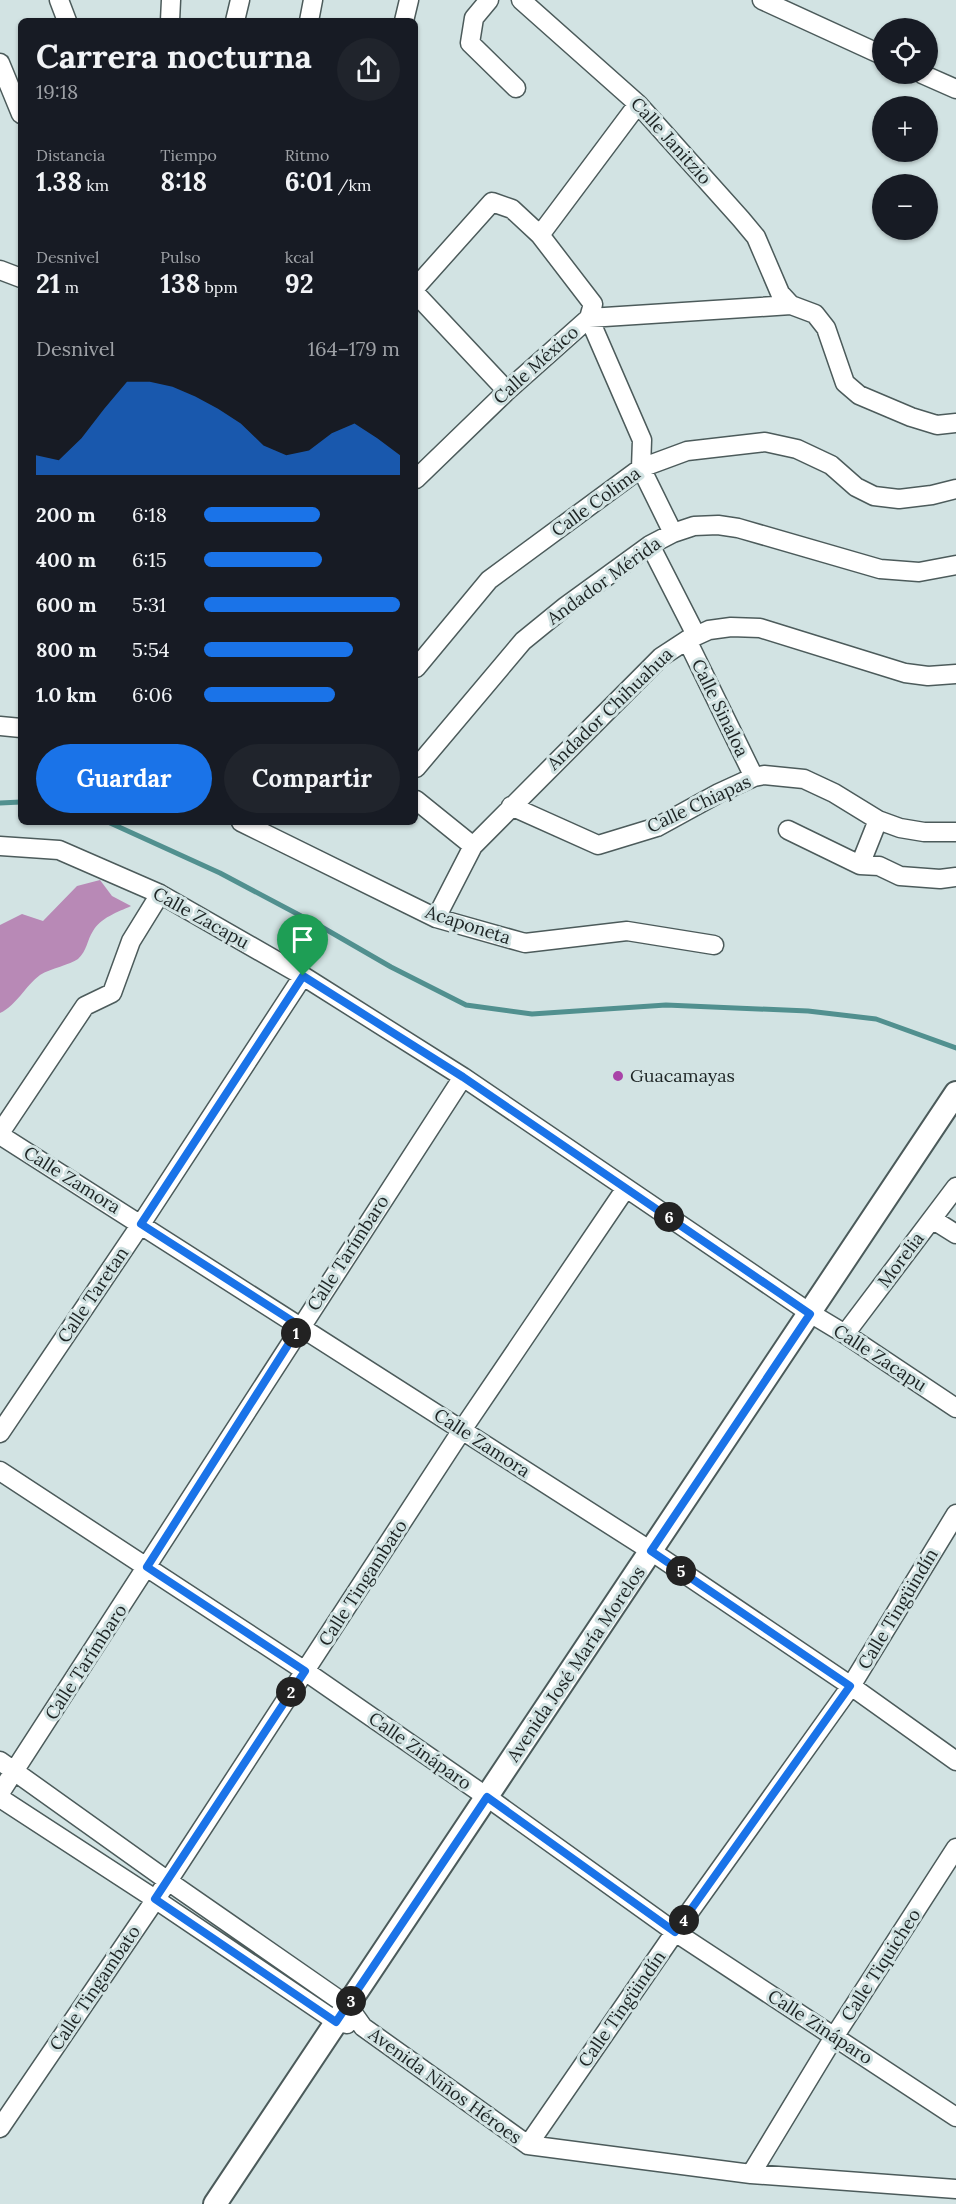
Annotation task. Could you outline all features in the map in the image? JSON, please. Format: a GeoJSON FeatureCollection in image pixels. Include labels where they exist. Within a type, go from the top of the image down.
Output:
{"type":"FeatureCollection","features":[{"type":"Feature","properties":{"kind":"main road","name":"Avenida José María Morelos"},"geometry":{"type":"LineString","coordinates":[[215,2204],[956,1093]]}},
{"type":"Feature","properties":{"kind":"street"},"geometry":{"type":"LineString","coordinates":[[59,0],[66,18]]}},
{"type":"Feature","properties":{"kind":"street"},"geometry":{"type":"LineString","coordinates":[[170,18],[171,0]]}},
{"type":"Feature","properties":{"kind":"street"},"geometry":{"type":"LineString","coordinates":[[236,18],[240,0]]}},
{"type":"Feature","properties":{"kind":"street"},"geometry":{"type":"LineString","coordinates":[[310,18],[313,0]]}},
{"type":"Feature","properties":{"kind":"street"},"geometry":{"type":"LineString","coordinates":[[405,18],[409,0]]}},
{"type":"Feature","properties":{"kind":"street"},"geometry":{"type":"LineString","coordinates":[[489,0],[474,18],[470,44],[516,88]]}},
{"type":"Feature","properties":{"kind":"street","name":"Calle Janitzio"},"geometry":{"type":"LineString","coordinates":[[521,0],[638,104],[756,237],[780,293],[791,305]]}},
{"type":"Feature","properties":{"kind":"street"},"geometry":{"type":"LineString","coordinates":[[762,0],[872,50]]}},
{"type":"Feature","properties":{"kind":"street"},"geometry":{"type":"LineString","coordinates":[[0,63],[12,106]]}},
{"type":"Feature","properties":{"kind":"street"},"geometry":{"type":"LineString","coordinates":[[938,81],[956,89]]}},
{"type":"Feature","properties":{"kind":"street"},"geometry":{"type":"LineString","coordinates":[[540,235],[638,104]]}},
{"type":"Feature","properties":{"kind":"street"},"geometry":{"type":"LineString","coordinates":[[507,390],[418,294],[492,202],[512,208],[540,235],[593,304],[589,318],[642,440],[641,468],[673,533]]}},
{"type":"Feature","properties":{"kind":"street"},"geometry":{"type":"LineString","coordinates":[[0,270],[18,277]]}},
{"type":"Feature","properties":{"kind":"street"},"geometry":{"type":"LineString","coordinates":[[791,305],[815,314],[826,328],[845,383],[860,395],[910,417],[937,425],[956,423]]}},
{"type":"Feature","properties":{"kind":"street","name":"Calle México"},"geometry":{"type":"LineString","coordinates":[[418,477],[507,390],[589,318],[791,305]]}},
{"type":"Feature","properties":{"kind":"street","name":"Calle Colima"},"geometry":{"type":"LineString","coordinates":[[418,666],[489,580],[641,468],[687,451],[765,442],[797,449],[831,465],[856,486],[874,496],[899,499],[956,489]]}},
{"type":"Feature","properties":{"kind":"street","name":"Andador Mérida"},"geometry":{"type":"LineString","coordinates":[[418,766],[524,641],[566,606],[650,545],[673,533],[694,526],[718,525],[738,528],[880,569],[919,572],[956,565]]}},
{"type":"Feature","properties":{"kind":"street","name":"Calle Sinaloa"},"geometry":{"type":"LineString","coordinates":[[650,545],[754,777]]}},
{"type":"Feature","properties":{"kind":"street","name":"Andador Chihuahua"},"geometry":{"type":"LineString","coordinates":[[436,918],[473,846],[661,657],[691,637],[709,630],[731,627],[760,628],[905,674],[928,676],[956,674]]}},
{"type":"Feature","properties":{"kind":"street"},"geometry":{"type":"LineString","coordinates":[[0,726],[18,728]]}},
{"type":"Feature","properties":{"kind":"street","name":"Calle Chiapas"},"geometry":{"type":"LineString","coordinates":[[511,806],[598,845],[657,826],[754,777],[773,775],[804,779],[834,793],[878,820],[900,828],[924,832],[956,831]]}},
{"type":"Feature","properties":{"kind":"street"},"geometry":{"type":"LineString","coordinates":[[418,802],[473,846]]}},
{"type":"Feature","properties":{"kind":"street"},"geometry":{"type":"LineString","coordinates":[[860,865],[878,820]]}},
{"type":"Feature","properties":{"kind":"street","name":"Acaponeta"},"geometry":{"type":"LineString","coordinates":[[247,825],[436,918],[525,943],[627,931],[714,945]]}},
{"type":"Feature","properties":{"kind":"street"},"geometry":{"type":"LineString","coordinates":[[788,830],[860,865],[879,866],[900,876],[940,879],[956,877]]}},
{"type":"Feature","properties":{"kind":"street","name":"Calle Zacapu"},"geometry":{"type":"LineString","coordinates":[[0,846],[59,850],[160,894],[303,976],[463,1077],[810,1314],[845,1334],[956,1408]]}},
{"type":"Feature","properties":{"kind":"street"},"geometry":{"type":"LineString","coordinates":[[0,1134],[85,1006],[112,993],[131,941],[160,894]]}},
{"type":"Feature","properties":{"kind":"street","name":"Calle Taretan"},"geometry":{"type":"LineString","coordinates":[[0,1433],[141,1224],[303,976]]}},
{"type":"Feature","properties":{"kind":"street","name":"Calle Tarímbaro"},"geometry":{"type":"LineString","coordinates":[[0,1793],[8,1766],[147,1567],[300,1326],[463,1077]]}},
{"type":"Feature","properties":{"kind":"street","name":"Calle Zamora"},"geometry":{"type":"LineString","coordinates":[[0,1134],[651,1551],[956,1761]]}},
{"type":"Feature","properties":{"kind":"street","name":"Morelia"},"geometry":{"type":"LineString","coordinates":[[845,1334],[956,1187]]}},
{"type":"Feature","properties":{"kind":"street","name":"Calle Tingambato"},"geometry":{"type":"LineString","coordinates":[[0,2128],[168,1881],[462,1430],[626,1188]]}},
{"type":"Feature","properties":{"kind":"street"},"geometry":{"type":"LineString","coordinates":[[932,1219],[956,1233]]}},
{"type":"Feature","properties":{"kind":"street","name":"Calle Zináparo"},"geometry":{"type":"LineString","coordinates":[[0,1471],[305,1671],[487,1797],[675,1932],[956,2117]]}},
{"type":"Feature","properties":{"kind":"street","name":"Calle Tingüindín"},"geometry":{"type":"LineString","coordinates":[[528,2145],[675,1932],[850,1686],[956,1514]]}},
{"type":"Feature","properties":{"kind":"street"},"geometry":{"type":"LineString","coordinates":[[8,1766],[168,1881],[342,2014]]}},
{"type":"Feature","properties":{"kind":"street"},"geometry":{"type":"LineString","coordinates":[[0,1798],[155,1899],[342,2014]]}},
{"type":"Feature","properties":{"kind":"street","name":"Calle Tiquicheo"},"geometry":{"type":"LineString","coordinates":[[751,2174],[834,2037],[956,1848]]}},
{"type":"Feature","properties":{"kind":"street","name":"Avenida Niños Héroes"},"geometry":{"type":"LineString","coordinates":[[342,2014],[528,2145]]}},
{"type":"Feature","properties":{"kind":"street"},"geometry":{"type":"LineString","coordinates":[[528,2145],[751,2174],[956,2189]]}},
{"type":"Feature","properties":{"kind":"shaded area"},"geometry":{"type":"Polygon","coordinates":[[[100,880],[112,896],[131,906],[96,926],[78,959],[40,975],[6,1010],[0,1013],[0,925],[22,914],[43,921],[77,886],[100,880]]]}},
{"type":"Feature","properties":{"kind":"waterway"},"geometry":{"type":"LineString","coordinates":[[0,803],[18,802]]}},
{"type":"Feature","properties":{"kind":"waterway"},"geometry":{"type":"LineString","coordinates":[[115,825],[220,873],[391,967],[466,1005],[532,1014],[666,1005],[808,1011],[876,1019],[956,1048]]}},
{"type":"Feature","properties":{"kind":"place","name":"Guacamayas"},"geometry":{"type":"Point","coordinates":[618,1076]}},
{"type":"Feature","properties":{"kind":"route"},"geometry":{"type":"LineString","coordinates":[[303,976],[463,1077],[810,1314],[651,1551],[850,1686],[675,1932],[487,1797],[336,2022],[155,1899],[305,1671],[147,1567],[300,1326],[141,1224],[303,976]]}}]}
